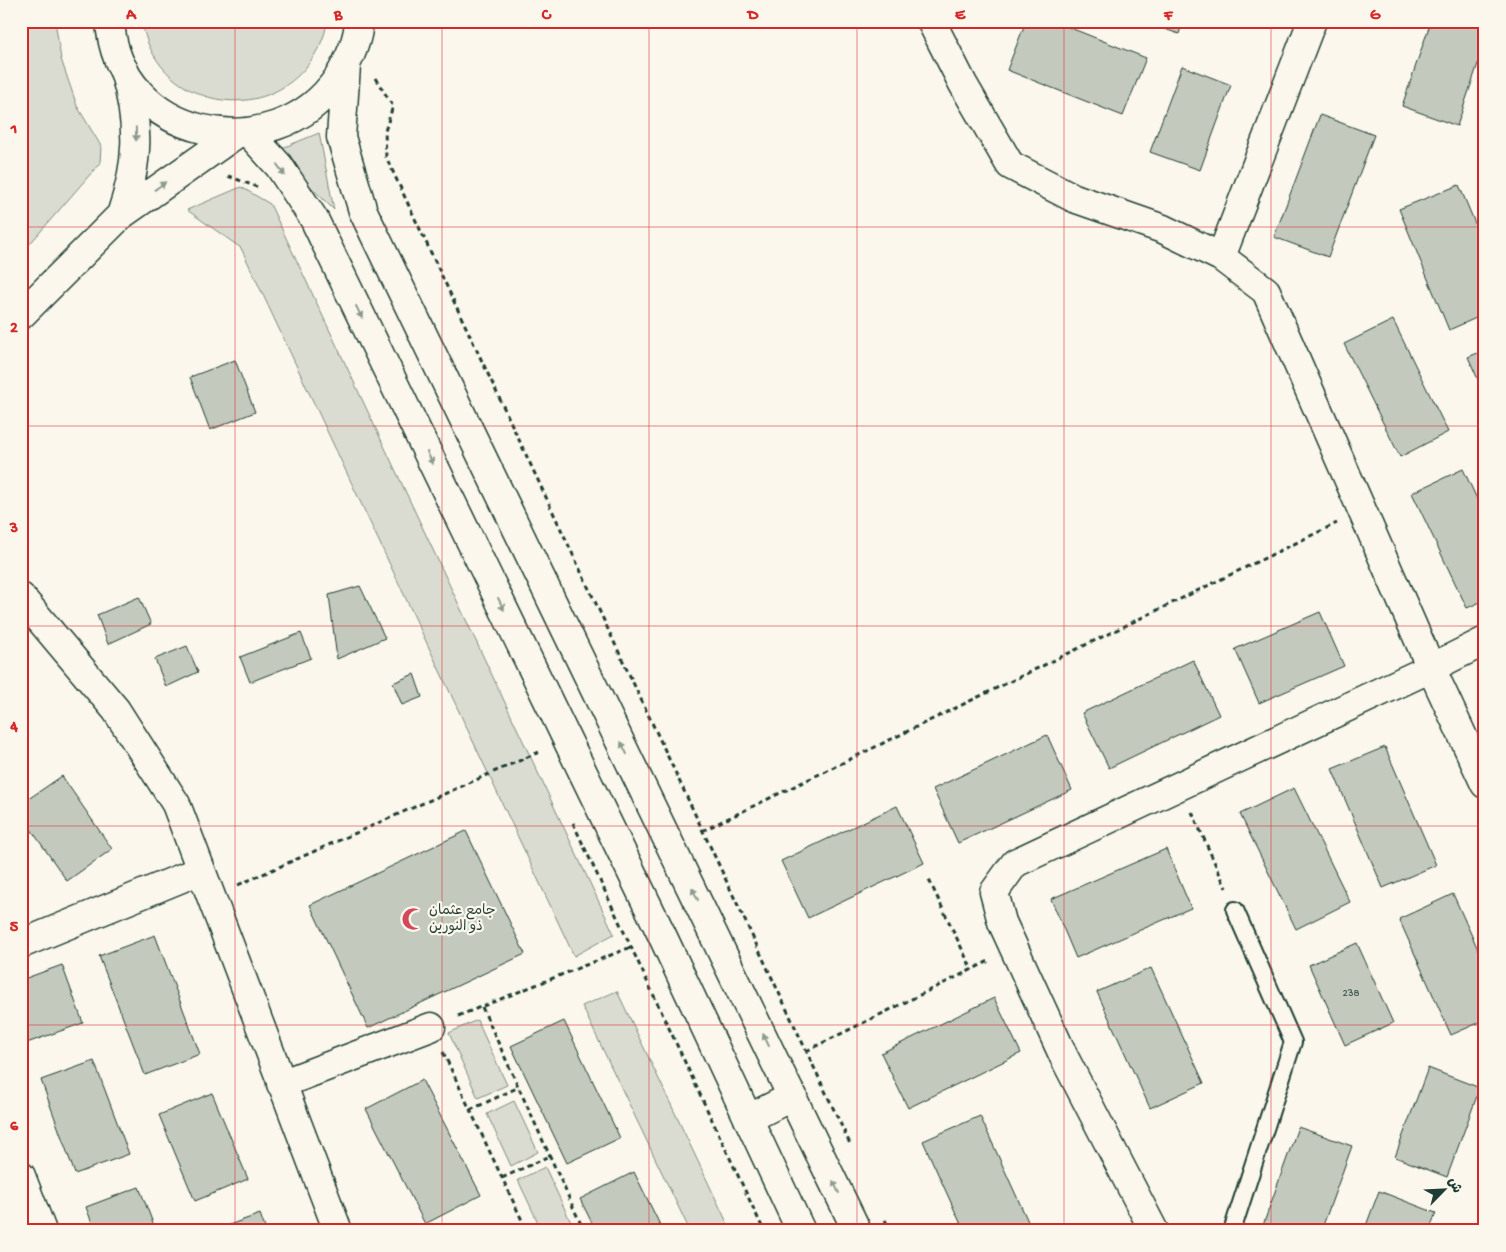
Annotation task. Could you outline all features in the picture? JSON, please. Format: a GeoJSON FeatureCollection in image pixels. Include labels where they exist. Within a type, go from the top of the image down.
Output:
{"type":"FeatureCollection","features":[{"type":"Feature","properties":{"kind":"street"},"geometry":{"type":"LineString","coordinates":[[110,21],[111,35],[132,98],[136,128],[136,158],[131,187],[121,215]]}},
{"type":"Feature","properties":{"kind":"street"},"geometry":{"type":"LineString","coordinates":[[931,21],[963,84],[1010,165],[1074,198],[1163,229],[1221,258],[1266,291],[1431,668],[1485,784]]}},
{"type":"Feature","properties":{"kind":"street"},"geometry":{"type":"LineString","coordinates":[[1221,258],[1312,21]]}},
{"type":"Feature","properties":{"kind":"street"},"geometry":{"type":"LineString","coordinates":[[123,70],[143,97],[170,118],[202,130],[242,133],[279,125],[306,111],[329,91],[356,36]]}},
{"type":"Feature","properties":{"kind":"street"},"geometry":{"type":"LineString","coordinates":[[356,36],[341,137],[363,211],[857,1231]]}},
{"type":"Feature","properties":{"kind":"street"},"geometry":{"type":"LineString","coordinates":[[21,315],[121,215],[242,133]]}},
{"type":"Feature","properties":{"kind":"street"},"geometry":{"type":"LineString","coordinates":[[242,133],[279,166],[314,219],[662,935],[801,1231]]}},
{"type":"Feature","properties":{"kind":"street"},"geometry":{"type":"LineString","coordinates":[[21,597],[116,710],[176,804],[338,1231]]}},
{"type":"Feature","properties":{"kind":"street"},"geometry":{"type":"LineString","coordinates":[[1154,1231],[1064,1057],[1002,922],[994,892],[1015,863],[1485,641]]}},
{"type":"Feature","properties":{"kind":"street"},"geometry":{"type":"LineString","coordinates":[[21,944],[200,870]]}},
{"type":"Feature","properties":{"kind":"street"},"geometry":{"type":"LineString","coordinates":[[281,1084],[431,1027]]}},
{"type":"Feature","properties":{"kind":"street"},"geometry":{"type":"LineString","coordinates":[[748,1118],[793,1096]]}},
{"type":"Feature","properties":{"kind":"street"},"geometry":{"type":"LineString","coordinates":[[21,1176],[42,1231]]}},
{"type":"Feature","properties":{"kind":"lane"},"geometry":{"type":"LineString","coordinates":[[1232,1231],[1293,1042],[1235,910]]}},
{"type":"Feature","properties":{"kind":"path"},"geometry":{"type":"LineString","coordinates":[[356,36],[393,106],[384,131],[386,158],[852,1148]]}},
{"type":"Feature","properties":{"kind":"path"},"geometry":{"type":"LineString","coordinates":[[224,176],[233,177],[264,190]]}},
{"type":"Feature","properties":{"kind":"path"},"geometry":{"type":"LineString","coordinates":[[671,846],[1362,510]]}},
{"type":"Feature","properties":{"kind":"path"},"geometry":{"type":"LineString","coordinates":[[535,743],[543,761]]}},
{"type":"Feature","properties":{"kind":"path"},"geometry":{"type":"LineString","coordinates":[[210,897],[539,752]]}},
{"type":"Feature","properties":{"kind":"path"},"geometry":{"type":"LineString","coordinates":[[1180,786],[1235,910]]}},
{"type":"Feature","properties":{"kind":"path"},"geometry":{"type":"LineString","coordinates":[[568,814],[764,1231]]}},
{"type":"Feature","properties":{"kind":"path"},"geometry":{"type":"LineString","coordinates":[[929,880],[972,970]]}},
{"type":"Feature","properties":{"kind":"path"},"geometry":{"type":"LineString","coordinates":[[527,1231],[431,1027],[662,935]]}},
{"type":"Feature","properties":{"kind":"path"},"geometry":{"type":"LineString","coordinates":[[806,1051],[1015,949]]}},
{"type":"Feature","properties":{"kind":"path"},"geometry":{"type":"LineString","coordinates":[[482,1007],[584,1231]]}},
{"type":"Feature","properties":{"kind":"path"},"geometry":{"type":"LineString","coordinates":[[470,1110],[519,1087]]}},
{"type":"Feature","properties":{"kind":"path"},"geometry":{"type":"LineString","coordinates":[[502,1178],[550,1156]]}},
{"type":"Feature","properties":{"kind":"path"},"geometry":{"type":"LineString","coordinates":[[881,1210],[891,1231]]}},
{"type":"Feature","properties":{"kind":"shaded area"},"geometry":{"type":"Polygon","coordinates":[[[21,21],[55,21],[61,59],[77,106],[101,146],[100,163],[21,254],[21,21]]]}},
{"type":"Feature","properties":{"kind":"shaded area"},"geometry":{"type":"Polygon","coordinates":[[[142,21],[327,21],[323,39],[314,56],[307,66],[286,85],[261,97],[236,101],[210,98],[186,87],[166,71],[150,49],[142,21]]]}},
{"type":"Feature","properties":{"kind":"shaded area"},"geometry":{"type":"Polygon","coordinates":[[[319,133],[334,210],[275,151],[319,133]]]}},
{"type":"Feature","properties":{"kind":"shaded area"},"geometry":{"type":"Polygon","coordinates":[[[241,187],[270,204],[614,934],[574,956],[241,248],[187,210],[241,187]]]}},
{"type":"Feature","properties":{"kind":"shaded area"},"geometry":{"type":"Polygon","coordinates":[[[617,991],[731,1231],[690,1231],[582,1006],[617,991]]]}},
{"type":"Feature","properties":{"kind":"shaded area"},"geometry":{"type":"Polygon","coordinates":[[[477,1020],[507,1085],[478,1098],[449,1033],[477,1020]]]}},
{"type":"Feature","properties":{"kind":"shaded area"},"geometry":{"type":"Polygon","coordinates":[[[514,1101],[538,1152],[511,1166],[487,1114],[514,1101]]]}},
{"type":"Feature","properties":{"kind":"shaded area"},"geometry":{"type":"Polygon","coordinates":[[[545,1167],[575,1231],[542,1231],[518,1180],[545,1167]]]}},
{"type":"Feature","properties":{"kind":"building"},"geometry":{"type":"Polygon","coordinates":[[[1026,21],[1053,21],[1146,58],[1123,116],[1007,70],[1026,21]]]}},
{"type":"Feature","properties":{"kind":"building"},"geometry":{"type":"Polygon","coordinates":[[[1142,21],[1183,21],[1179,34],[1142,21]]]}},
{"type":"Feature","properties":{"kind":"building"},"geometry":{"type":"Polygon","coordinates":[[[1431,21],[1485,21],[1485,43],[1457,126],[1402,106],[1431,21]]]}},
{"type":"Feature","properties":{"kind":"building"},"geometry":{"type":"Polygon","coordinates":[[[1182,66],[1231,85],[1200,170],[1150,152],[1182,66]]]}},
{"type":"Feature","properties":{"kind":"building"},"geometry":{"type":"Polygon","coordinates":[[[1320,115],[1374,135],[1328,257],[1274,237],[1320,115]]]}},
{"type":"Feature","properties":{"kind":"building"},"geometry":{"type":"Polygon","coordinates":[[[1459,185],[1485,247],[1485,314],[1449,330],[1399,209],[1459,185]]]}},
{"type":"Feature","properties":{"kind":"building"},"geometry":{"type":"Polygon","coordinates":[[[1393,320],[1448,432],[1400,457],[1344,344],[1393,320]]]}},
{"type":"Feature","properties":{"kind":"building"},"geometry":{"type":"Polygon","coordinates":[[[1485,350],[1485,395],[1468,357],[1485,350]]]}},
{"type":"Feature","properties":{"kind":"building"},"geometry":{"type":"Polygon","coordinates":[[[235,360],[255,412],[210,430],[190,377],[235,360]]]}},
{"type":"Feature","properties":{"kind":"building"},"geometry":{"type":"Polygon","coordinates":[[[1463,469],[1485,516],[1485,600],[1467,608],[1412,493],[1463,469]]]}},
{"type":"Feature","properties":{"kind":"building"},"geometry":{"type":"Polygon","coordinates":[[[360,586],[385,638],[337,659],[329,595],[360,586]]]}},
{"type":"Feature","properties":{"kind":"building"},"geometry":{"type":"Polygon","coordinates":[[[139,597],[151,624],[108,644],[97,615],[139,597]]]}},
{"type":"Feature","properties":{"kind":"building"},"geometry":{"type":"Polygon","coordinates":[[[1320,612],[1344,666],[1259,703],[1235,649],[1320,612]]]}},
{"type":"Feature","properties":{"kind":"building"},"geometry":{"type":"Polygon","coordinates":[[[301,633],[311,658],[250,682],[240,657],[301,633]]]}},
{"type":"Feature","properties":{"kind":"building"},"geometry":{"type":"Polygon","coordinates":[[[187,646],[198,672],[166,687],[155,659],[187,646]]]}},
{"type":"Feature","properties":{"kind":"building"},"geometry":{"type":"Polygon","coordinates":[[[1193,660],[1219,715],[1109,768],[1082,713],[1193,660]]]}},
{"type":"Feature","properties":{"kind":"building"},"geometry":{"type":"Polygon","coordinates":[[[414,674],[422,697],[402,705],[393,683],[414,674]]]}},
{"type":"Feature","properties":{"kind":"building"},"geometry":{"type":"Polygon","coordinates":[[[1047,735],[1072,790],[958,843],[933,789],[1047,735]]]}},
{"type":"Feature","properties":{"kind":"building"},"geometry":{"type":"Polygon","coordinates":[[[1385,747],[1436,865],[1383,888],[1332,769],[1385,747]]]}},
{"type":"Feature","properties":{"kind":"building"},"geometry":{"type":"Polygon","coordinates":[[[62,776],[112,849],[67,881],[21,815],[21,804],[62,776]]]}},
{"type":"Feature","properties":{"kind":"building"},"geometry":{"type":"Polygon","coordinates":[[[1294,788],[1350,902],[1296,929],[1240,814],[1294,788]]]}},
{"type":"Feature","properties":{"kind":"building"},"geometry":{"type":"Polygon","coordinates":[[[897,806],[924,863],[808,918],[781,861],[897,806]]]}},
{"type":"Feature","properties":{"kind":"building"},"geometry":{"type":"Polygon","coordinates":[[[466,831],[525,954],[368,1028],[310,905],[466,831]]]}},
{"type":"Feature","properties":{"kind":"building"},"geometry":{"type":"Polygon","coordinates":[[[1166,849],[1191,908],[1076,958],[1051,899],[1166,849]]]}},
{"type":"Feature","properties":{"kind":"building"},"geometry":{"type":"Polygon","coordinates":[[[1453,894],[1485,965],[1485,1020],[1451,1035],[1399,919],[1453,894]]]}},
{"type":"Feature","properties":{"kind":"building"},"geometry":{"type":"Polygon","coordinates":[[[155,935],[200,1054],[145,1075],[99,956],[155,935]]]}},
{"type":"Feature","properties":{"kind":"building"},"geometry":{"type":"Polygon","coordinates":[[[1357,943],[1393,1023],[1345,1045],[1309,965],[1357,943]]]}},
{"type":"Feature","properties":{"kind":"building"},"geometry":{"type":"Polygon","coordinates":[[[62,965],[83,1023],[21,1045],[21,980],[62,965]]]}},
{"type":"Feature","properties":{"kind":"building"},"geometry":{"type":"Polygon","coordinates":[[[1151,968],[1204,1083],[1150,1108],[1097,992],[1151,968]]]}},
{"type":"Feature","properties":{"kind":"building"},"geometry":{"type":"Polygon","coordinates":[[[994,998],[1021,1053],[908,1108],[881,1053],[994,998]]]}},
{"type":"Feature","properties":{"kind":"building"},"geometry":{"type":"Polygon","coordinates":[[[564,1021],[620,1138],[567,1163],[511,1046],[564,1021]]]}},
{"type":"Feature","properties":{"kind":"building"},"geometry":{"type":"Polygon","coordinates":[[[94,1061],[129,1154],[75,1174],[41,1080],[94,1061]]]}},
{"type":"Feature","properties":{"kind":"building"},"geometry":{"type":"Polygon","coordinates":[[[1428,1068],[1480,1088],[1447,1177],[1395,1157],[1428,1068]]]}},
{"type":"Feature","properties":{"kind":"building"},"geometry":{"type":"Polygon","coordinates":[[[422,1080],[481,1195],[425,1224],[366,1109],[422,1080]]]}},
{"type":"Feature","properties":{"kind":"building"},"geometry":{"type":"Polygon","coordinates":[[[212,1093],[248,1179],[195,1201],[159,1115],[212,1093]]]}},
{"type":"Feature","properties":{"kind":"building"},"geometry":{"type":"Polygon","coordinates":[[[980,1116],[1031,1228],[1024,1231],[964,1231],[923,1141],[980,1116]]]}},
{"type":"Feature","properties":{"kind":"building"},"geometry":{"type":"Polygon","coordinates":[[[1298,1127],[1352,1146],[1321,1231],[1261,1231],[1298,1127]]]}},
{"type":"Feature","properties":{"kind":"building"},"geometry":{"type":"Polygon","coordinates":[[[634,1172],[663,1231],[596,1231],[580,1199],[634,1172]]]}},
{"type":"Feature","properties":{"kind":"building"},"geometry":{"type":"Polygon","coordinates":[[[139,1187],[156,1231],[95,1231],[86,1207],[139,1187]]]}},
{"type":"Feature","properties":{"kind":"building"},"geometry":{"type":"Polygon","coordinates":[[[1379,1191],[1436,1213],[1429,1231],[1364,1231],[1379,1191]]]}},
{"type":"Feature","properties":{"kind":"building"},"geometry":{"type":"Polygon","coordinates":[[[260,1214],[266,1231],[212,1231],[260,1214]]]}},
{"type":"Feature","properties":{"kind":"place","name":"جامع عثمان ذو النورين"},"geometry":{"type":"Point","coordinates":[413,919]}}]}
